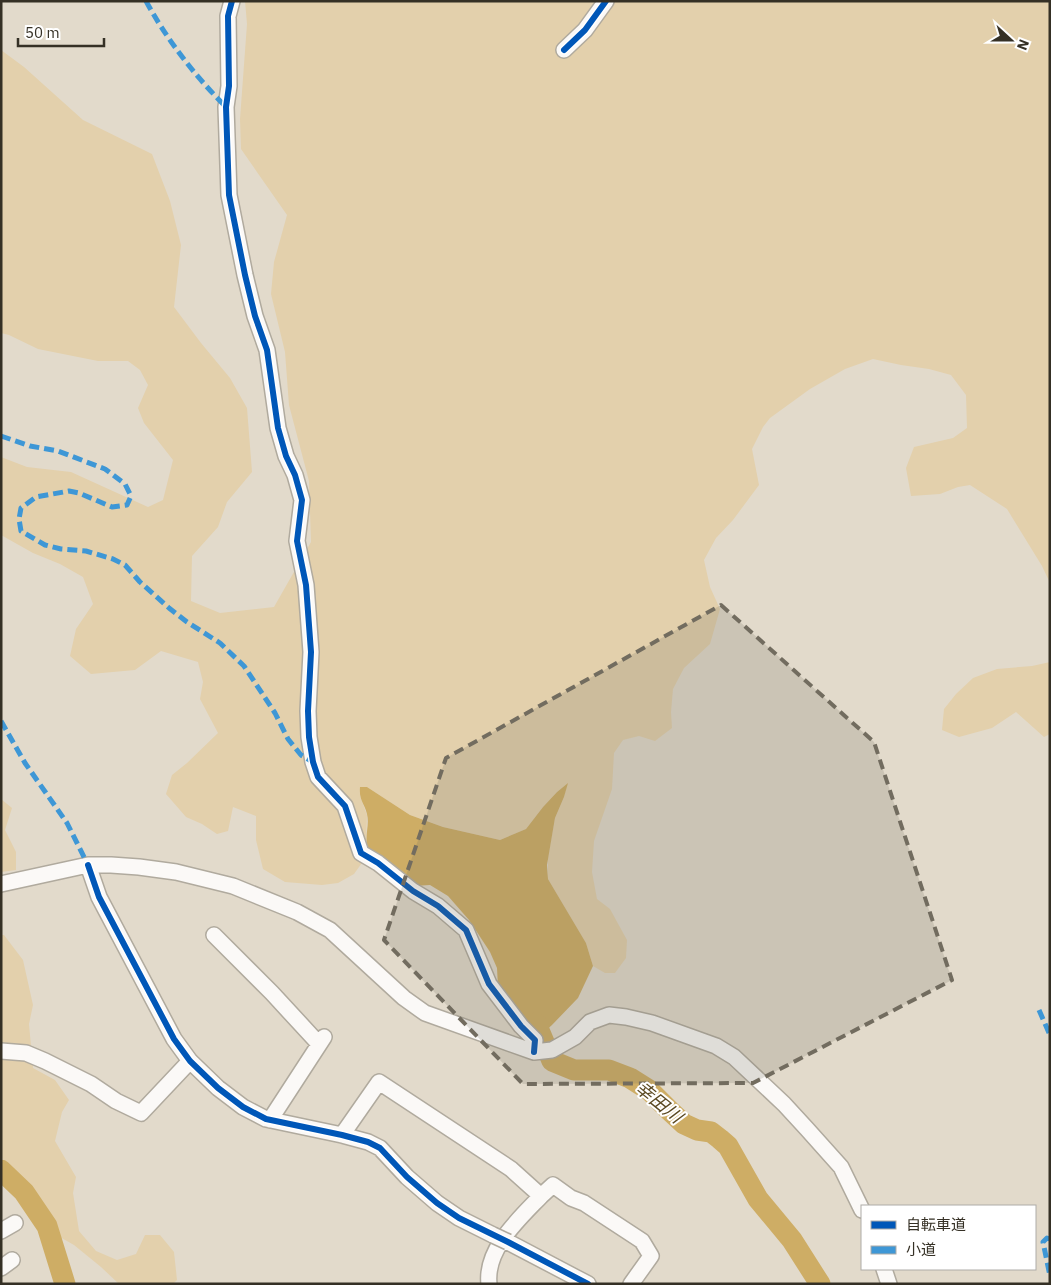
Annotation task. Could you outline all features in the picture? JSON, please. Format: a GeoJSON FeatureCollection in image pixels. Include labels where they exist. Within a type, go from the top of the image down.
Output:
{"type":"FeatureCollection","features":[{"type":"Feature","properties":{"kind":"street"},"geometry":{"type":"LineString","coordinates":[[232,1],[228,16],[229,86],[226,107],[229,195],[245,275],[267,350],[278,428],[302,500],[297,542],[306,585],[311,652],[308,737],[313,762],[318,777],[345,806],[361,853],[378,863],[412,890],[438,906],[466,930],[489,984],[521,1026],[535,1040],[534,1052]]}},
{"type":"Feature","properties":{"kind":"street"},"geometry":{"type":"LineString","coordinates":[[564,50],[585,30],[606,1]]}},
{"type":"Feature","properties":{"kind":"street"},"geometry":{"type":"LineString","coordinates":[[88,865],[98,897],[174,1039],[190,1061],[218,1088],[266,1119],[342,1135],[368,1142],[380,1148],[407,1177],[437,1203],[459,1218],[588,1284]]}},
{"type":"Feature","properties":{"kind":"street"},"geometry":{"type":"LineString","coordinates":[[1,884],[88,865],[139,867],[176,872],[233,886],[297,912],[330,930],[404,998],[425,1013],[534,1052],[552,1050],[575,1037],[590,1022],[609,1015],[652,1023],[716,1046],[734,1057],[808,1128],[841,1167],[861,1208]]}},
{"type":"Feature","properties":{"kind":"street"},"geometry":{"type":"LineString","coordinates":[[214,935],[322,1040],[270,1120]]}},
{"type":"Feature","properties":{"kind":"street"},"geometry":{"type":"LineString","coordinates":[[1,1051],[26,1053],[90,1084],[141,1113],[190,1061]]}},
{"type":"Feature","properties":{"kind":"street"},"geometry":{"type":"LineString","coordinates":[[342,1135],[379,1082],[511,1169],[541,1196]]}},
{"type":"Feature","properties":{"kind":"street"},"geometry":{"type":"LineString","coordinates":[[489,1284],[488,1274],[495,1252],[508,1230],[552,1185],[571,1198],[584,1202],[642,1241],[651,1256],[632,1284]]}},
{"type":"Feature","properties":{"kind":"street"},"geometry":{"type":"LineString","coordinates":[[1,1230],[15,1223]]}},
{"type":"Feature","properties":{"kind":"street"},"geometry":{"type":"LineString","coordinates":[[884,1270],[889,1284]]}},
{"type":"Feature","properties":{"kind":"highlighted area"},"geometry":{"type":"Polygon","coordinates":[[[721,605],[874,742],[952,980],[753,1083],[523,1084],[384,940],[446,758],[721,605]]]}},
{"type":"Feature","properties":{"kind":"shaded area"},"geometry":{"type":"Polygon","coordinates":[[[245,1],[1050,1],[1050,583],[1042,566],[1007,509],[970,485],[958,487],[940,494],[911,496],[906,468],[914,447],[953,438],[967,428],[966,395],[951,375],[873,359],[845,369],[810,389],[770,418],[763,427],[752,449],[759,485],[733,520],[716,538],[704,560],[710,587],[720,609],[710,644],[684,668],[673,689],[672,728],[655,741],[639,736],[623,740],[614,753],[612,789],[594,841],[592,872],[597,899],[610,909],[627,940],[626,958],[615,973],[605,973],[593,966],[586,943],[548,879],[548,858],[555,818],[567,784],[543,807],[526,829],[500,840],[443,827],[410,815],[367,787],[360,796],[367,815],[366,845],[369,853],[354,874],[338,883],[322,885],[285,882],[263,869],[256,840],[256,816],[233,807],[228,831],[217,834],[202,824],[186,817],[166,794],[172,775],[218,733],[200,699],[203,682],[198,662],[161,651],[135,670],[91,674],[70,656],[76,629],[93,604],[83,577],[1,535],[1,457],[27,467],[71,472],[148,507],[163,500],[173,460],[144,423],[138,408],[148,385],[140,370],[128,361],[98,361],[38,349],[1,333],[1,50],[24,67],[83,120],[152,154],[170,201],[181,245],[174,307],[230,378],[247,408],[252,472],[227,502],[218,527],[192,556],[191,601],[220,613],[274,607],[311,542],[309,481],[289,405],[285,352],[271,294],[274,262],[287,215],[241,149],[240,119],[247,24],[245,1]]]}},
{"type":"Feature","properties":{"kind":"shaded area"},"geometry":{"type":"Polygon","coordinates":[[[1050,662],[1050,734],[1044,737],[1016,712],[992,728],[959,737],[942,730],[944,709],[973,678],[997,669],[1032,666],[1050,662]]]}},
{"type":"Feature","properties":{"kind":"shaded area"},"geometry":{"type":"Polygon","coordinates":[[[568,783],[555,818],[547,865],[548,879],[586,943],[593,966],[578,998],[541,1035],[532,1032],[498,987],[497,968],[490,952],[469,920],[448,896],[430,885],[414,886],[369,853],[367,848],[368,819],[361,799],[360,787],[367,787],[410,815],[443,827],[500,840],[526,829],[543,807],[568,783]]]}},
{"type":"Feature","properties":{"kind":"shaded area"},"geometry":{"type":"Polygon","coordinates":[[[1,799],[12,808],[5,830],[16,852],[16,870],[1,872],[1,799]]]}},
{"type":"Feature","properties":{"kind":"shaded area"},"geometry":{"type":"Polygon","coordinates":[[[1,935],[4,935],[23,960],[33,1005],[29,1024],[33,1068],[55,1080],[69,1100],[62,1112],[55,1141],[76,1177],[73,1193],[79,1231],[96,1251],[117,1260],[136,1254],[145,1235],[160,1235],[174,1252],[177,1280],[173,1284],[119,1284],[74,1245],[58,1236],[39,1204],[1,1157],[1,935]]]}},
{"type":"Feature","properties":{"kind":"waterway","name":"幸田川"},"geometry":{"type":"LineString","coordinates":[[536,1023],[552,1061],[574,1070],[609,1070],[630,1078],[649,1090],[684,1124],[697,1130],[711,1132],[728,1146],[758,1199],[792,1240],[820,1284]]}},
{"type":"Feature","properties":{"kind":"waterway"},"geometry":{"type":"LineString","coordinates":[[1,1170],[24,1192],[47,1226],[65,1284]]}},
{"type":"Feature","properties":{"kind":"marked path"},"geometry":{"type":"LineString","coordinates":[[146,1],[182,57],[226,107]]}},
{"type":"Feature","properties":{"kind":"marked path"},"geometry":{"type":"LineString","coordinates":[[1,436],[30,446],[58,451],[105,469],[125,484],[131,496],[127,505],[112,507],[79,493],[69,491],[36,497],[21,508],[19,519],[21,531],[45,545],[61,549],[86,551],[113,559],[125,565],[140,582],[169,608],[220,643],[244,666],[275,713],[288,739],[301,755],[313,762]]}},
{"type":"Feature","properties":{"kind":"marked path"},"geometry":{"type":"LineString","coordinates":[[1,721],[25,763],[67,823],[88,865]]}},
{"type":"Feature","properties":{"kind":"marked path"},"geometry":{"type":"LineString","coordinates":[[1039,1010],[1050,1035]]}},
{"type":"Feature","properties":{"kind":"marked path"},"geometry":{"type":"LineString","coordinates":[[1050,1239],[1047,1238],[1043,1242],[1050,1276]]}},
{"type":"Feature","properties":{"kind":"cycle path"},"geometry":{"type":"LineString","coordinates":[[232,1],[228,16],[229,86],[226,107],[229,195],[255,316],[267,350],[278,428],[302,500],[297,541],[306,585],[311,652],[308,711],[309,737],[313,762],[318,777],[345,806],[361,853],[378,863],[413,891],[438,906],[466,930],[489,984],[521,1026],[535,1040],[534,1052]]}},
{"type":"Feature","properties":{"kind":"cycle path"},"geometry":{"type":"LineString","coordinates":[[564,50],[585,30],[606,1]]}},
{"type":"Feature","properties":{"kind":"cycle path"},"geometry":{"type":"LineString","coordinates":[[88,865],[99,897],[174,1039],[190,1061],[218,1088],[243,1107],[266,1119],[342,1135],[368,1142],[380,1148],[407,1177],[437,1203],[459,1218],[588,1284]]}}]}
